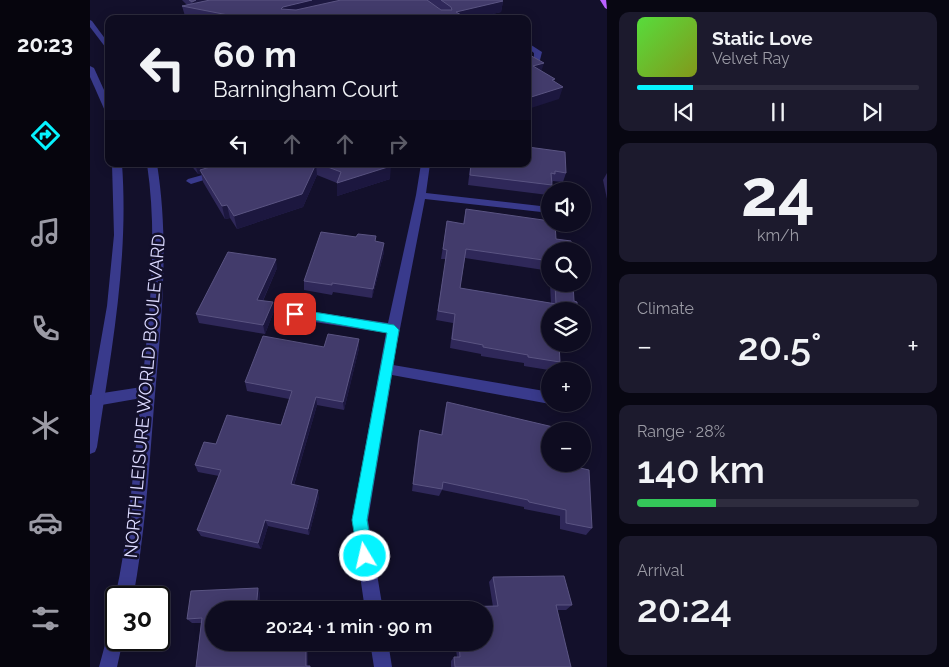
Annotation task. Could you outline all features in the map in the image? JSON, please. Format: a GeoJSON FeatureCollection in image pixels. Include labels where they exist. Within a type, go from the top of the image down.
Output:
{"type":"FeatureCollection","features":[{"type":"Feature","properties":{"kind":"main road"},"geometry":{"type":"LineString","coordinates":[[603,0],[606,7]]}},
{"type":"Feature","properties":{"kind":"street"},"geometry":{"type":"LineString","coordinates":[[90,22],[105,44]]}},
{"type":"Feature","properties":{"kind":"street"},"geometry":{"type":"LineString","coordinates":[[531,47],[538,52],[537,58],[531,61]]}},
{"type":"Feature","properties":{"kind":"street"},"geometry":{"type":"LineString","coordinates":[[90,68],[105,102]]}},
{"type":"Feature","properties":{"kind":"street"},"geometry":{"type":"LineString","coordinates":[[90,447],[93,400],[111,318],[119,241],[120,185],[118,167]]}},
{"type":"Feature","properties":{"kind":"street","name":"NORTH LEISURE WORLD BOULEVARD"},"geometry":{"type":"LineString","coordinates":[[127,586],[131,568],[148,392],[160,238],[156,181],[153,167]]}},
{"type":"Feature","properties":{"kind":"street"},"geometry":{"type":"LineString","coordinates":[[191,181],[240,167]]}},
{"type":"Feature","properties":{"kind":"street"},"geometry":{"type":"LineString","coordinates":[[373,601],[360,520],[386,369],[421,195],[425,167]]}},
{"type":"Feature","properties":{"kind":"street"},"geometry":{"type":"LineString","coordinates":[[421,195],[541,209]]}},
{"type":"Feature","properties":{"kind":"street"},"geometry":{"type":"LineString","coordinates":[[295,314],[394,330]]}},
{"type":"Feature","properties":{"kind":"street"},"geometry":{"type":"LineString","coordinates":[[386,369],[541,396]]}},
{"type":"Feature","properties":{"kind":"street"},"geometry":{"type":"LineString","coordinates":[[93,400],[148,392]]}},
{"type":"Feature","properties":{"kind":"street"},"geometry":{"type":"LineString","coordinates":[[108,667],[112,651]]}},
{"type":"Feature","properties":{"kind":"street"},"geometry":{"type":"LineString","coordinates":[[380,651],[383,667]]}},
{"type":"Feature","properties":{"kind":"building"},"geometry":{"type":"Polygon","coordinates":[[[210,0],[312,0],[281,9],[296,10],[341,0],[427,0],[441,10],[452,10],[451,7],[441,0],[503,1],[456,12],[461,15],[228,15],[182,6],[210,0]]]}},
{"type":"Feature","properties":{"kind":"building"},"geometry":{"type":"Polygon","coordinates":[[[531,56],[544,63],[533,66],[555,79],[552,80],[563,87],[531,97],[531,56]]]}},
{"type":"Feature","properties":{"kind":"building"},"geometry":{"type":"Polygon","coordinates":[[[531,147],[565,152],[566,173],[555,171],[555,174],[551,173],[552,182],[541,182],[541,184],[470,175],[471,167],[531,167],[531,147]]]}},
{"type":"Feature","properties":{"kind":"building"},"geometry":{"type":"Polygon","coordinates":[[[210,167],[315,167],[302,194],[234,216],[227,205],[222,206],[200,170],[210,167]]]}},
{"type":"Feature","properties":{"kind":"building"},"geometry":{"type":"Polygon","coordinates":[[[328,167],[388,167],[337,183],[341,172],[328,167]]]}},
{"type":"Feature","properties":{"kind":"building"},"geometry":{"type":"Polygon","coordinates":[[[466,209],[541,220],[541,232],[556,232],[556,239],[571,241],[541,242],[541,260],[466,249],[460,288],[544,302],[541,302],[541,352],[559,352],[560,362],[528,357],[528,355],[452,339],[455,314],[438,311],[447,250],[443,249],[447,221],[464,224],[466,209]]]}},
{"type":"Feature","properties":{"kind":"building"},"geometry":{"type":"Polygon","coordinates":[[[321,232],[356,237],[358,234],[376,236],[375,241],[384,243],[373,289],[304,281],[321,232]]]}},
{"type":"Feature","properties":{"kind":"building"},"geometry":{"type":"Polygon","coordinates":[[[228,252],[276,259],[257,300],[273,302],[263,325],[196,314],[228,252]]]}},
{"type":"Feature","properties":{"kind":"building"},"geometry":{"type":"Polygon","coordinates":[[[555,292],[573,292],[574,301],[577,302],[556,302],[555,292]]]}},
{"type":"Feature","properties":{"kind":"building"},"geometry":{"type":"Polygon","coordinates":[[[328,334],[359,339],[343,402],[316,397],[291,484],[318,490],[308,529],[265,520],[258,543],[197,530],[221,470],[195,465],[204,442],[216,444],[227,415],[281,425],[292,391],[245,382],[263,336],[324,347],[328,334]]]}},
{"type":"Feature","properties":{"kind":"building"},"geometry":{"type":"Polygon","coordinates":[[[447,402],[541,424],[541,472],[589,472],[592,528],[566,523],[566,510],[529,502],[528,500],[443,482],[442,489],[413,484],[420,430],[442,435],[447,402]]]}},
{"type":"Feature","properties":{"kind":"building"},"geometry":{"type":"Polygon","coordinates":[[[564,576],[572,605],[556,605],[571,667],[455,667],[454,657],[460,657],[460,651],[493,651],[493,606],[498,606],[493,577],[564,576]]]}},
{"type":"Feature","properties":{"kind":"building"},"geometry":{"type":"Polygon","coordinates":[[[258,588],[257,601],[205,601],[205,651],[306,651],[306,666],[310,667],[196,667],[202,618],[187,619],[191,591],[258,588]]]}},
{"type":"Feature","properties":{"kind":"route"},"geometry":{"type":"LineString","coordinates":[[295,314],[394,330],[360,520],[365,556]]}}]}
